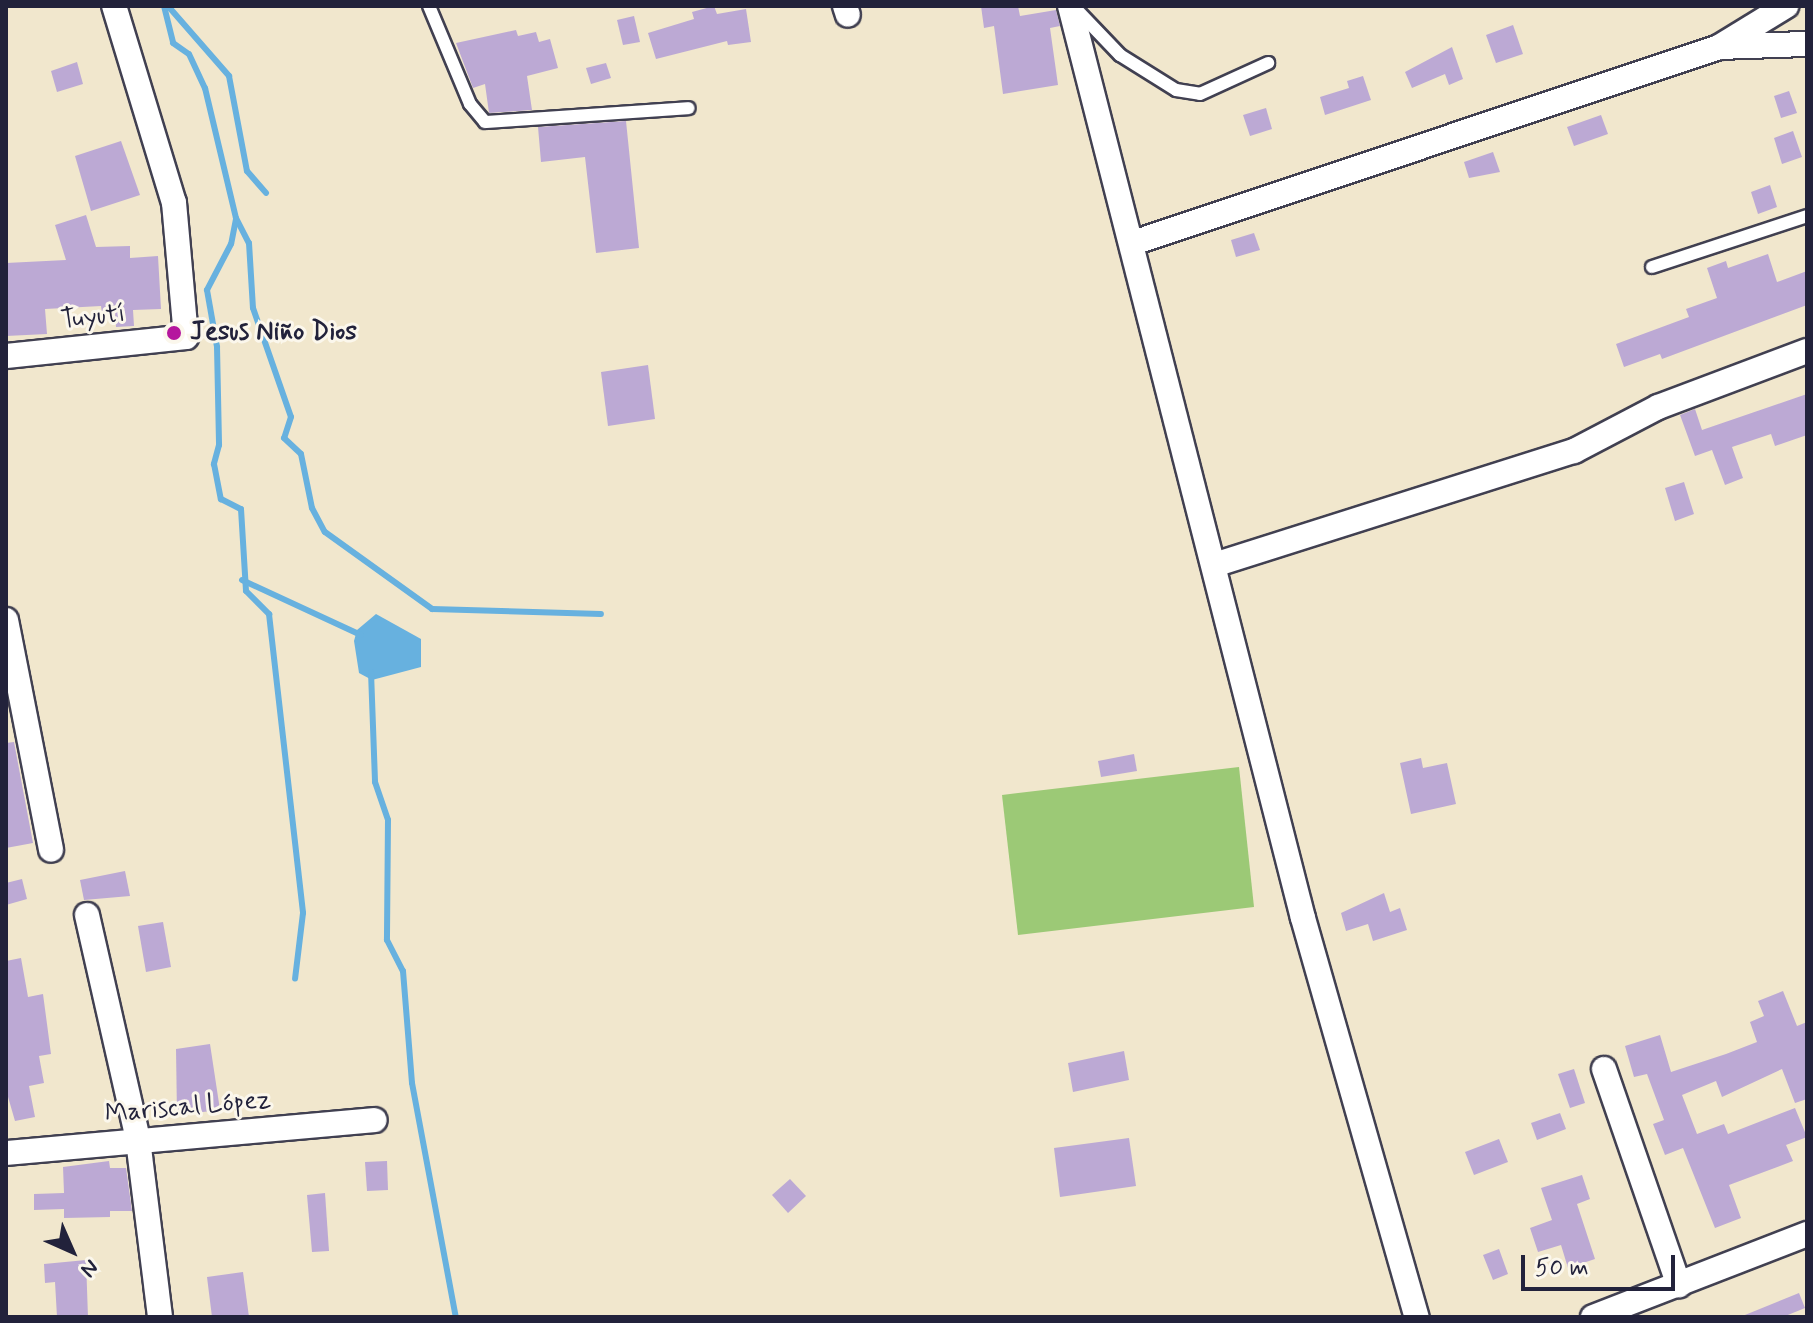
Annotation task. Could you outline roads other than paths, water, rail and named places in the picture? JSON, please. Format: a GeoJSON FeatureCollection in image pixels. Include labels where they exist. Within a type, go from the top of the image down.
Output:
{"type":"FeatureCollection","features":[{"type":"Feature","properties":{"kind":"street","name":"Tuyutí"},"geometry":{"type":"LineString","coordinates":[[6,356],[186,337],[174,203],[114,6]]}},
{"type":"Feature","properties":{"kind":"street"},"geometry":{"type":"LineString","coordinates":[[1072,6],[1303,918],[1417,1317]]}},
{"type":"Feature","properties":{"kind":"street"},"geometry":{"type":"LineString","coordinates":[[1133,243],[1719,47],[1786,6]]}},
{"type":"Feature","properties":{"kind":"street"},"geometry":{"type":"LineString","coordinates":[[1719,47],[1807,44]]}},
{"type":"Feature","properties":{"kind":"street"},"geometry":{"type":"LineString","coordinates":[[1214,565],[1574,451],[1658,407],[1807,351]]}},
{"type":"Feature","properties":{"kind":"street"},"geometry":{"type":"LineString","coordinates":[[6,620],[51,850]]}},
{"type":"Feature","properties":{"kind":"street"},"geometry":{"type":"LineString","coordinates":[[87,915],[138,1140],[160,1317]]}},
{"type":"Feature","properties":{"kind":"street"},"geometry":{"type":"LineString","coordinates":[[1604,1069],[1679,1285]]}},
{"type":"Feature","properties":{"kind":"street","name":"Mariscal López"},"geometry":{"type":"LineString","coordinates":[[6,1153],[375,1120]]}},
{"type":"Feature","properties":{"kind":"street"},"geometry":{"type":"LineString","coordinates":[[1593,1317],[1807,1234]]}},
{"type":"Feature","properties":{"kind":"lane"},"geometry":{"type":"LineString","coordinates":[[429,6],[470,104],[485,122],[689,108]]}},
{"type":"Feature","properties":{"kind":"lane"},"geometry":{"type":"LineString","coordinates":[[1072,6],[1120,55],[1176,90],[1200,94],[1268,63]]}},
{"type":"Feature","properties":{"kind":"lane"},"geometry":{"type":"LineString","coordinates":[[1652,267],[1807,216]]}},
{"type":"Feature","properties":{"kind":"water"},"geometry":{"type":"Polygon","coordinates":[[[376,614],[421,639],[421,667],[372,680],[359,673],[354,641],[357,630],[376,614]]]}},
{"type":"Feature","properties":{"kind":"waterway"},"geometry":{"type":"LineString","coordinates":[[164,6],[173,43],[189,54],[205,88],[236,218],[249,243],[253,308],[291,417],[284,438],[301,454],[312,508],[325,532],[432,609],[601,614]]}},
{"type":"Feature","properties":{"kind":"waterway"},"geometry":{"type":"LineString","coordinates":[[168,6],[229,76],[247,171],[266,193]]}},
{"type":"Feature","properties":{"kind":"waterway"},"geometry":{"type":"LineString","coordinates":[[236,219],[231,244],[207,290],[217,347],[219,445],[214,464],[221,499],[241,509],[246,591],[269,614],[303,913],[295,979]]}},
{"type":"Feature","properties":{"kind":"waterway"},"geometry":{"type":"LineString","coordinates":[[242,580],[361,635]]}},
{"type":"Feature","properties":{"kind":"waterway"},"geometry":{"type":"LineString","coordinates":[[371,672],[375,782],[388,820],[387,940],[403,971],[412,1083],[456,1317]]}},
{"type":"Feature","properties":{"kind":"place","name":"Jesus Niño Dios"},"geometry":{"type":"Point","coordinates":[174,333]}}]}
